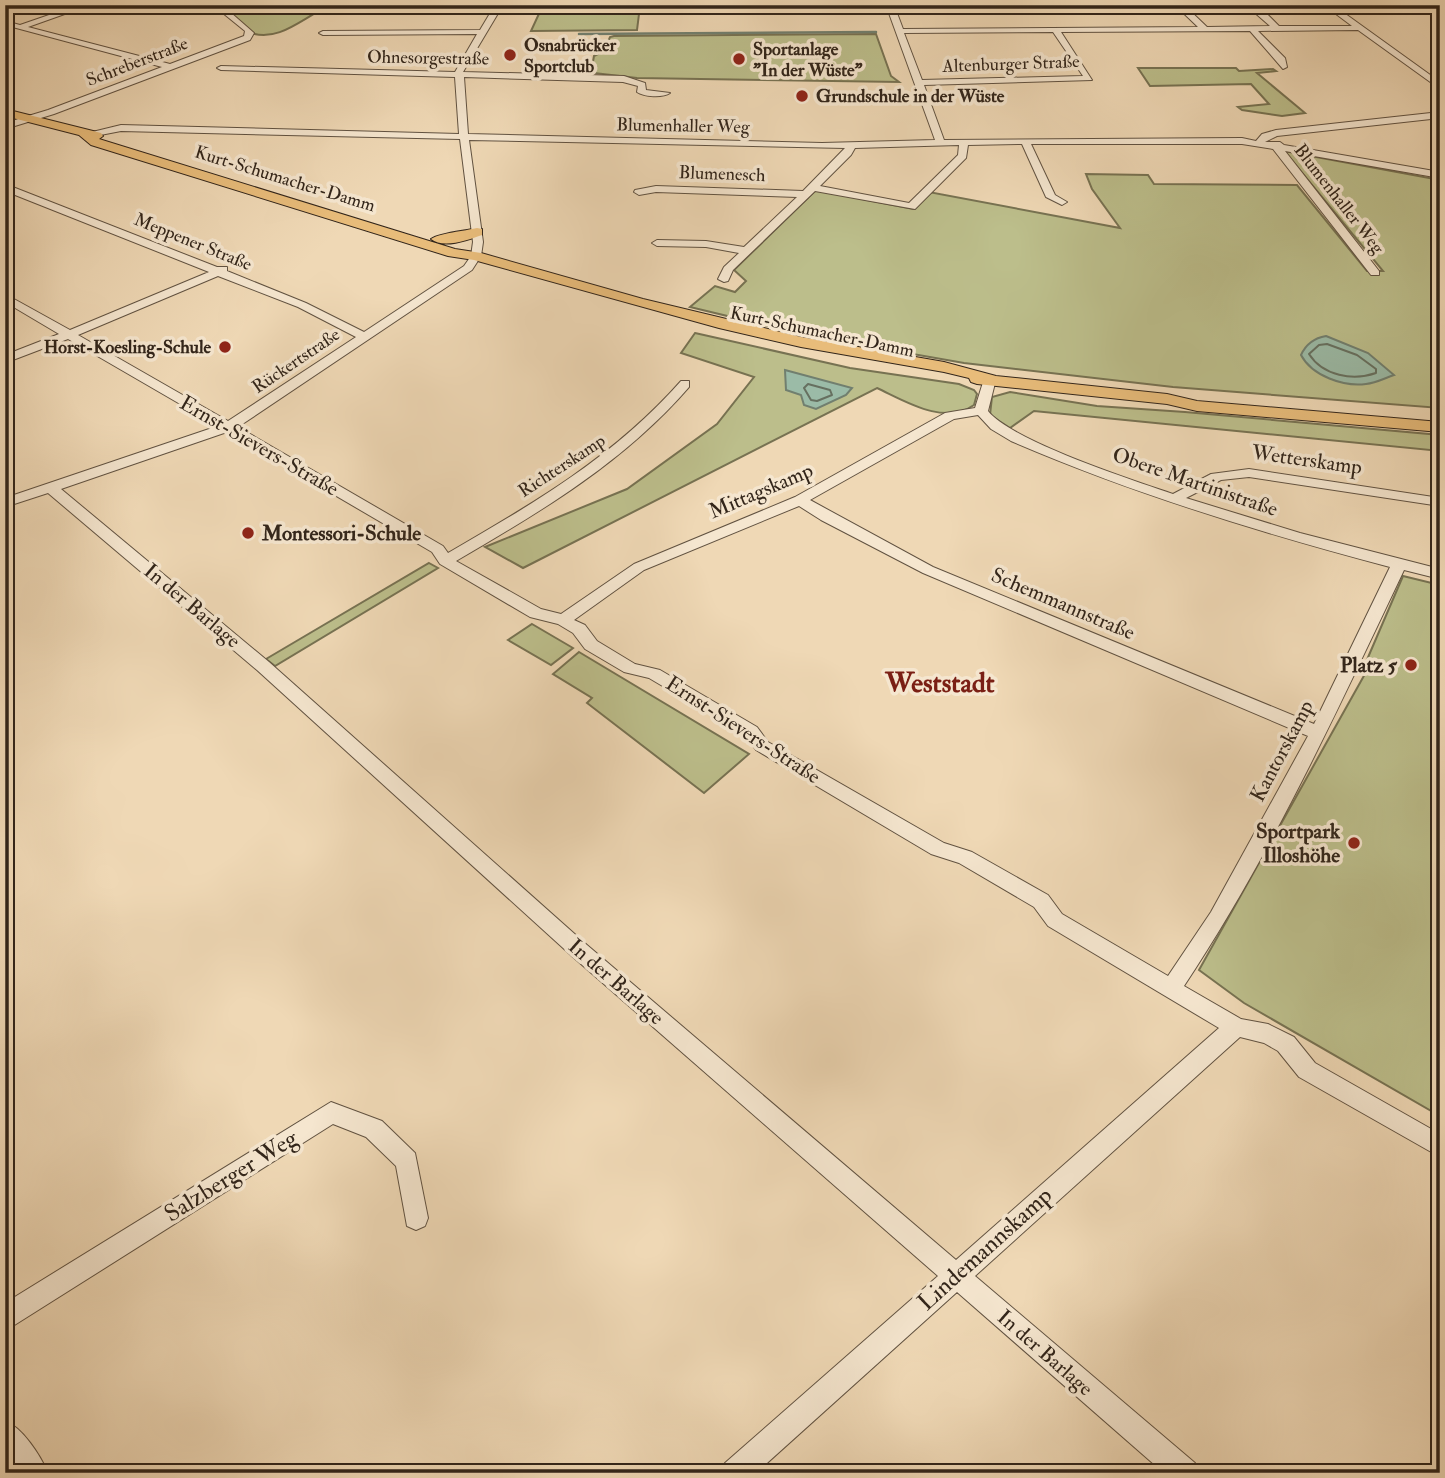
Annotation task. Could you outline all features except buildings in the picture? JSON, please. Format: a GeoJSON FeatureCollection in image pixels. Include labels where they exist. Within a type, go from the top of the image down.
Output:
{"type":"FeatureCollection","features":[{"type":"Feature","properties":{"kind":"main road","name":"Kurt-Schumacher-Damm"},"geometry":{"type":"LineString","coordinates":[[5,109],[85,135],[111,138],[465,247],[476,256]]}},
{"type":"Feature","properties":{"kind":"main road","name":"Kurt-Schumacher-Damm"},"geometry":{"type":"LineString","coordinates":[[85,135],[95,142],[460,255],[476,256],[610,297],[657,316],[798,350],[960,379],[989,379],[1167,399],[1197,406],[1440,427]]}},
{"type":"Feature","properties":{"kind":"main road"},"geometry":{"type":"LineString","coordinates":[[438,239],[462,237],[477,232]]}},
{"type":"Feature","properties":{"kind":"main road","name":"Kurt-Schumacher-Damm"},"geometry":{"type":"LineString","coordinates":[[1167,399],[1191,396],[1440,417]]}},
{"type":"Feature","properties":{"kind":"street"},"geometry":{"type":"LineString","coordinates":[[5,32],[86,5]]}},
{"type":"Feature","properties":{"kind":"street","name":"Schreberstraße"},"geometry":{"type":"LineString","coordinates":[[5,126],[33,119],[167,66],[247,38],[250,33],[217,5]]}},
{"type":"Feature","properties":{"kind":"street"},"geometry":{"type":"LineString","coordinates":[[476,256],[477,232],[464,138],[459,75],[461,66],[499,5]]}},
{"type":"Feature","properties":{"kind":"street"},"geometry":{"type":"LineString","coordinates":[[890,5],[940,142]]}},
{"type":"Feature","properties":{"kind":"street"},"geometry":{"type":"LineString","coordinates":[[1179,5],[1205,29]]}},
{"type":"Feature","properties":{"kind":"street"},"geometry":{"type":"LineString","coordinates":[[1250,5],[1276,28]]}},
{"type":"Feature","properties":{"kind":"street"},"geometry":{"type":"LineString","coordinates":[[1328,5],[1440,86]]}},
{"type":"Feature","properties":{"kind":"street"},"geometry":{"type":"LineString","coordinates":[[5,23],[167,66]]}},
{"type":"Feature","properties":{"kind":"street"},"geometry":{"type":"LineString","coordinates":[[1251,28],[1282,60],[1283,67]]}},
{"type":"Feature","properties":{"kind":"street"},"geometry":{"type":"LineString","coordinates":[[900,31],[1360,28]]}},
{"type":"Feature","properties":{"kind":"street","name":"Altenburger Straße"},"geometry":{"type":"LineString","coordinates":[[919,83],[1089,78],[1055,30]]}},
{"type":"Feature","properties":{"kind":"street"},"geometry":{"type":"LineString","coordinates":[[323,33],[483,32]]}},
{"type":"Feature","properties":{"kind":"street","name":"Ohnesorgestraße"},"geometry":{"type":"LineString","coordinates":[[221,68],[624,79],[642,85],[641,92],[666,93]]}},
{"type":"Feature","properties":{"kind":"street"},"geometry":{"type":"LineString","coordinates":[[1260,142],[1265,136],[1276,133],[1440,115]]}},
{"type":"Feature","properties":{"kind":"street","name":"Blumenhaller Weg"},"geometry":{"type":"LineString","coordinates":[[85,135],[121,128],[851,145],[964,141],[1260,142],[1440,175]]}},
{"type":"Feature","properties":{"kind":"street","name":"Blumenesch"},"geometry":{"type":"LineString","coordinates":[[639,192],[656,189],[808,190],[911,207],[963,156],[964,141]]}},
{"type":"Feature","properties":{"kind":"street"},"geometry":{"type":"LineString","coordinates":[[1025,141],[1051,197],[1062,202]]}},
{"type":"Feature","properties":{"kind":"street"},"geometry":{"type":"LineString","coordinates":[[724,279],[728,269],[848,153],[851,145]]}},
{"type":"Feature","properties":{"kind":"street","name":"Blumenhaller Weg"},"geometry":{"type":"LineString","coordinates":[[1280,145],[1278,149],[1375,273]]}},
{"type":"Feature","properties":{"kind":"street","name":"Meppener Straße"},"geometry":{"type":"LineString","coordinates":[[5,187],[302,305],[365,337]]}},
{"type":"Feature","properties":{"kind":"street"},"geometry":{"type":"LineString","coordinates":[[657,243],[706,244],[747,251]]}},
{"type":"Feature","properties":{"kind":"street","name":"Rückertstraße"},"geometry":{"type":"LineString","coordinates":[[5,503],[229,428],[468,268],[476,256]]}},
{"type":"Feature","properties":{"kind":"street"},"geometry":{"type":"LineString","coordinates":[[5,359],[154,302],[233,264]]}},
{"type":"Feature","properties":{"kind":"street","name":"Ernst-Sievers-Straße"},"geometry":{"type":"LineString","coordinates":[[5,297],[438,549],[445,561],[536,613],[563,620],[579,629],[591,645],[630,668],[654,674],[751,731],[762,746],[858,802],[944,852],[965,857],[1041,901],[1055,920],[1236,1027],[1268,1034],[1286,1044],[1307,1070],[1440,1146]]}},
{"type":"Feature","properties":{"kind":"street"},"geometry":{"type":"LineString","coordinates":[[981,411],[989,379]]}},
{"type":"Feature","properties":{"kind":"street","name":"Richterskamp"},"geometry":{"type":"LineString","coordinates":[[445,561],[603,465],[670,403],[685,384]]}},
{"type":"Feature","properties":{"kind":"street","name":"Obere Martinistraße"},"geometry":{"type":"LineString","coordinates":[[981,411],[986,419],[1001,430],[1097,471],[1174,499],[1322,545],[1440,574]]}},
{"type":"Feature","properties":{"kind":"street","name":"Mittagskamp"},"geometry":{"type":"LineString","coordinates":[[563,620],[639,567],[800,500],[950,416],[981,411]]}},
{"type":"Feature","properties":{"kind":"street","name":"Wetterskamp"},"geometry":{"type":"LineString","coordinates":[[1174,499],[1212,477],[1236,472],[1264,473],[1440,502]]}},
{"type":"Feature","properties":{"kind":"street","name":"In der Barlage"},"geometry":{"type":"LineString","coordinates":[[51,488],[263,666],[591,960],[1185,1473]]}},
{"type":"Feature","properties":{"kind":"street","name":"Schemmannstraße"},"geometry":{"type":"LineString","coordinates":[[800,500],[826,517],[928,569],[1318,733]]}},
{"type":"Feature","properties":{"kind":"street","name":"Kantorskamp"},"geometry":{"type":"LineString","coordinates":[[1171,988],[1218,918],[1318,733],[1399,564]]}},
{"type":"Feature","properties":{"kind":"street","name":"Lindemannskamp"},"geometry":{"type":"LineString","coordinates":[[735,1473],[1236,1027]]}},
{"type":"Feature","properties":{"kind":"street","name":"Salzberger Weg"},"geometry":{"type":"LineString","coordinates":[[5,1318],[331,1113],[374,1129],[407,1161],[416,1218]]}},
{"type":"Feature","properties":{"kind":"street"},"geometry":{"type":"LineString","coordinates":[[5,1434],[34,1473]]}},
{"type":"Feature","properties":{"kind":"green space"},"geometry":{"type":"Polygon","coordinates":[[[217,5],[235,5],[243,12],[274,11],[290,5],[332,5],[283,31],[262,35],[242,28],[217,5]]]}},
{"type":"Feature","properties":{"kind":"green space"},"geometry":{"type":"Polygon","coordinates":[[[543,5],[630,5],[629,13],[639,14],[637,30],[531,31],[543,5]]]}},
{"type":"Feature","properties":{"kind":"green space","name":"Sportanlage \"In der Wüste\""},"geometry":{"type":"Polygon","coordinates":[[[876,34],[891,76],[899,82],[637,78],[594,73],[596,67],[592,67],[594,56],[604,51],[610,37],[614,36],[876,34]]]}},
{"type":"Feature","properties":{"kind":"green space"},"geometry":{"type":"Polygon","coordinates":[[[1138,68],[1236,68],[1239,71],[1273,69],[1276,71],[1257,73],[1305,113],[1282,116],[1242,110],[1238,107],[1269,104],[1251,84],[1150,86],[1138,68]]]}},
{"type":"Feature","properties":{"kind":"green space"},"geometry":{"type":"Polygon","coordinates":[[[1284,151],[1440,180],[1440,408],[1173,387],[964,363],[810,336],[690,307],[715,286],[735,292],[746,281],[734,270],[816,190],[913,209],[929,192],[1120,228],[1092,189],[1086,174],[1148,175],[1154,184],[1297,185],[1367,271],[1383,271],[1284,151]]]}},
{"type":"Feature","properties":{"kind":"green space"},"geometry":{"type":"Polygon","coordinates":[[[695,333],[850,368],[959,384],[977,394],[974,405],[950,413],[912,405],[877,388],[523,568],[485,547],[627,489],[717,424],[754,377],[681,353],[695,333]]]}},
{"type":"Feature","properties":{"kind":"green space"},"geometry":{"type":"Polygon","coordinates":[[[1010,392],[1097,406],[1440,435],[1440,451],[1034,411],[1010,428],[990,415],[992,397],[1010,392]]]}},
{"type":"Feature","properties":{"kind":"green space"},"geometry":{"type":"Polygon","coordinates":[[[429,563],[438,568],[275,666],[266,659],[429,563]]]}},
{"type":"Feature","properties":{"kind":"green space","name":"Sportpark Illoshöhe"},"geometry":{"type":"Polygon","coordinates":[[[1403,576],[1440,585],[1440,1116],[1244,1003],[1199,970],[1370,665],[1366,662],[1403,576]]]}},
{"type":"Feature","properties":{"kind":"green space"},"geometry":{"type":"Polygon","coordinates":[[[532,624],[573,648],[551,665],[508,640],[532,624]]]}},
{"type":"Feature","properties":{"kind":"green space"},"geometry":{"type":"Polygon","coordinates":[[[579,652],[749,754],[704,793],[587,703],[592,698],[553,674],[579,652]]]}},
{"type":"Feature","properties":{"kind":"water"},"geometry":{"type":"Polygon","coordinates":[[[1326,336],[1368,353],[1394,375],[1366,384],[1348,384],[1329,379],[1313,369],[1301,355],[1311,342],[1326,336]]]}},
{"type":"Feature","properties":{"kind":"water"},"geometry":{"type":"Polygon","coordinates":[[[785,370],[852,388],[846,395],[816,409],[804,405],[801,395],[786,390],[785,370]]]}},
{"type":"Feature","properties":{"kind":"waterway"},"geometry":{"type":"LineString","coordinates":[[579,34],[876,32]]}},
{"type":"Feature","properties":{"kind":"place","name":"Osnabrücker Sportclub"},"geometry":{"type":"Point","coordinates":[510,55]}},
{"type":"Feature","properties":{"kind":"place","name":"Sportanlage \"In der Wüste\""},"geometry":{"type":"Point","coordinates":[739,59]}},
{"type":"Feature","properties":{"kind":"place","name":"Grundschule in der Wüste"},"geometry":{"type":"Point","coordinates":[802,96]}},
{"type":"Feature","properties":{"kind":"place","name":"Horst-Koesling-Schule"},"geometry":{"type":"Point","coordinates":[225,347]}},
{"type":"Feature","properties":{"kind":"place","name":"Montessori-Schule"},"geometry":{"type":"Point","coordinates":[248,533]}},
{"type":"Feature","properties":{"kind":"place","name":"Platz 5"},"geometry":{"type":"Point","coordinates":[1411,665]}},
{"type":"Feature","properties":{"kind":"place","name":"Sportpark Illoshöhe"},"geometry":{"type":"Point","coordinates":[1354,843]}},
{"type":"Feature","properties":{"kind":"district","name":"Weststadt"},"geometry":{"type":"Point","coordinates":[940,683]}}]}
